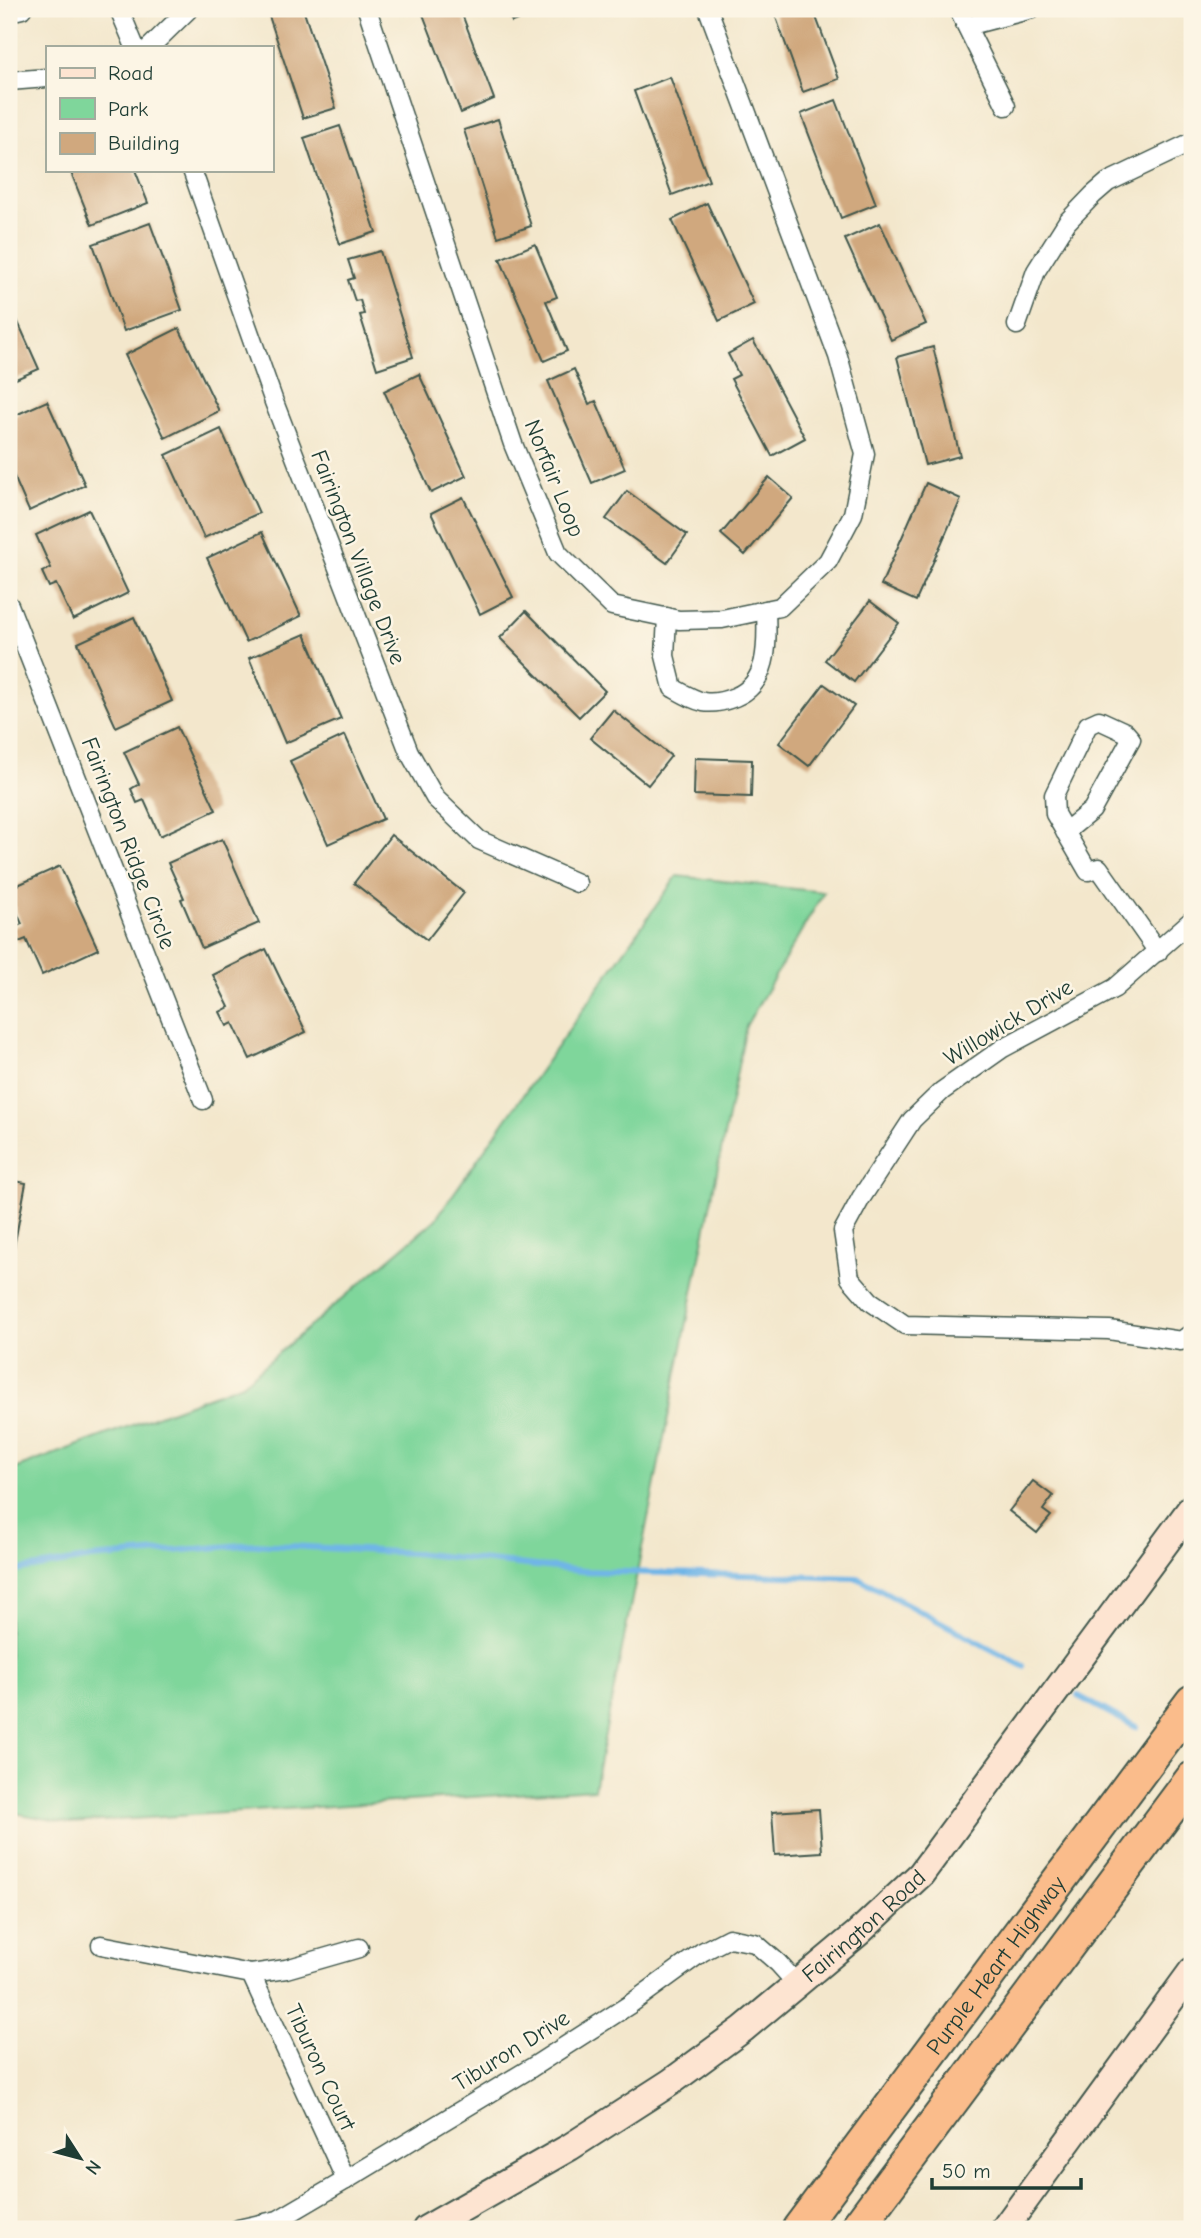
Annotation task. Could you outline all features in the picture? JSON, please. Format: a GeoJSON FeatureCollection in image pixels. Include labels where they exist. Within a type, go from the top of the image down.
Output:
{"type":"FeatureCollection","features":[{"type":"Feature","properties":{"kind":"highway","name":"Purple Heart Highway"},"geometry":{"type":"LineString","coordinates":[[799,2229],[1192,1702]]}},
{"type":"Feature","properties":{"kind":"highway","name":"Purple Heart Highway"},"geometry":{"type":"LineString","coordinates":[[856,2229],[1192,1779]]}},
{"type":"Feature","properties":{"kind":"street"},"geometry":{"type":"LineString","coordinates":[[9,12],[22,9]]}},
{"type":"Feature","properties":{"kind":"street"},"geometry":{"type":"LineString","coordinates":[[119,9],[135,46]]}},
{"type":"Feature","properties":{"kind":"street"},"geometry":{"type":"LineString","coordinates":[[151,46],[188,9]]}},
{"type":"Feature","properties":{"kind":"street","name":"Norfair Loop"},"geometry":{"type":"LineString","coordinates":[[367,9],[513,444],[558,553],[612,606],[679,620],[722,619],[780,607],[828,561],[853,514],[864,454],[838,356],[708,9]]}},
{"type":"Feature","properties":{"kind":"street"},"geometry":{"type":"LineString","coordinates":[[958,9],[1006,106]]}},
{"type":"Feature","properties":{"kind":"street"},"geometry":{"type":"LineString","coordinates":[[967,26],[1032,9]]}},
{"type":"Feature","properties":{"kind":"street"},"geometry":{"type":"LineString","coordinates":[[9,81],[46,78]]}},
{"type":"Feature","properties":{"kind":"street"},"geometry":{"type":"LineString","coordinates":[[1017,325],[1036,271],[1075,213],[1108,183],[1192,142]]}},
{"type":"Feature","properties":{"kind":"street","name":"Fairington Village Drive"},"geometry":{"type":"LineString","coordinates":[[193,172],[274,402],[409,752],[435,798],[479,839],[578,883]]}},
{"type":"Feature","properties":{"kind":"street","name":"Fairington Ridge Circle"},"geometry":{"type":"LineString","coordinates":[[9,605],[203,1100]]}},
{"type":"Feature","properties":{"kind":"street"},"geometry":{"type":"LineString","coordinates":[[667,617],[665,656],[673,688],[696,701],[716,704],[746,692],[759,678],[767,646],[766,610]]}},
{"type":"Feature","properties":{"kind":"street"},"geometry":{"type":"LineString","coordinates":[[1065,832],[1092,810],[1131,739],[1125,732],[1099,720],[1088,725],[1054,795],[1055,814],[1065,832],[1088,871],[1099,867],[1158,952]]}},
{"type":"Feature","properties":{"kind":"street","name":"Willowick Drive"},"geometry":{"type":"LineString","coordinates":[[1192,920],[1115,988],[1003,1048],[942,1091],[912,1120],[861,1198],[843,1231],[850,1278],[870,1301],[905,1325],[1109,1330],[1181,1341],[1192,1333]]}},
{"type":"Feature","properties":{"kind":"street","name":"Fairington Road"},"geometry":{"type":"LineString","coordinates":[[426,2229],[570,2147],[671,2082],[743,2029],[858,1933],[921,1874],[1192,1507]]}},
{"type":"Feature","properties":{"kind":"street","name":"Tiburon Drive"},"geometry":{"type":"LineString","coordinates":[[237,2229],[278,2220],[346,2180],[531,2068],[629,2005],[702,1952],[730,1938],[755,1943],[797,1984]]}},
{"type":"Feature","properties":{"kind":"street"},"geometry":{"type":"LineString","coordinates":[[101,1945],[251,1974],[286,1969],[359,1948]]}},
{"type":"Feature","properties":{"kind":"street"},"geometry":{"type":"LineString","coordinates":[[1004,2229],[1192,1972]]}},
{"type":"Feature","properties":{"kind":"street","name":"Tiburon Court"},"geometry":{"type":"LineString","coordinates":[[251,1974],[346,2180]]}},
{"type":"Feature","properties":{"kind":"green space"},"geometry":{"type":"Polygon","coordinates":[[[677,876],[824,892],[746,1026],[594,1789],[69,1823],[9,1812],[9,1471],[242,1384],[435,1220],[677,876]]]}},
{"type":"Feature","properties":{"kind":"building"},"geometry":{"type":"Polygon","coordinates":[[[280,9],[303,9],[336,108],[303,118],[268,13],[280,9]]]}},
{"type":"Feature","properties":{"kind":"building"},"geometry":{"type":"Polygon","coordinates":[[[421,9],[460,9],[494,99],[461,113],[421,9]]]}},
{"type":"Feature","properties":{"kind":"building"},"geometry":{"type":"Polygon","coordinates":[[[507,9],[548,9],[512,22],[507,9]]]}},
{"type":"Feature","properties":{"kind":"building"},"geometry":{"type":"Polygon","coordinates":[[[773,9],[813,9],[839,79],[803,92],[773,9]]]}},
{"type":"Feature","properties":{"kind":"building"},"geometry":{"type":"Polygon","coordinates":[[[670,77],[709,181],[672,195],[634,91],[670,77]]]}},
{"type":"Feature","properties":{"kind":"building"},"geometry":{"type":"Polygon","coordinates":[[[836,100],[876,204],[841,218],[801,114],[836,100]]]}},
{"type":"Feature","properties":{"kind":"building"},"geometry":{"type":"Polygon","coordinates":[[[498,119],[531,226],[498,237],[464,130],[498,119]]]}},
{"type":"Feature","properties":{"kind":"building"},"geometry":{"type":"Polygon","coordinates":[[[340,126],[376,232],[340,244],[304,138],[340,126]]]}},
{"type":"Feature","properties":{"kind":"building"},"geometry":{"type":"Polygon","coordinates":[[[71,172],[136,172],[148,203],[92,225],[71,172]]]}},
{"type":"Feature","properties":{"kind":"building"},"geometry":{"type":"Polygon","coordinates":[[[707,203],[754,304],[719,321],[672,220],[707,203]]]}},
{"type":"Feature","properties":{"kind":"building"},"geometry":{"type":"Polygon","coordinates":[[[150,223],[182,310],[124,331],[93,244],[150,223]]]}},
{"type":"Feature","properties":{"kind":"building"},"geometry":{"type":"Polygon","coordinates":[[[880,223],[926,324],[891,340],[845,239],[880,223]]]}},
{"type":"Feature","properties":{"kind":"building"},"geometry":{"type":"Polygon","coordinates":[[[535,244],[557,297],[546,301],[567,351],[544,361],[500,259],[535,244]]]}},
{"type":"Feature","properties":{"kind":"building"},"geometry":{"type":"Polygon","coordinates":[[[380,251],[413,357],[377,369],[360,315],[364,314],[360,300],[355,301],[348,280],[354,278],[348,260],[380,251]]]}},
{"type":"Feature","properties":{"kind":"building"},"geometry":{"type":"Polygon","coordinates":[[[9,302],[39,369],[9,382],[9,302]]]}},
{"type":"Feature","properties":{"kind":"building"},"geometry":{"type":"Polygon","coordinates":[[[179,328],[219,411],[165,438],[125,355],[179,328]]]}},
{"type":"Feature","properties":{"kind":"building"},"geometry":{"type":"Polygon","coordinates":[[[753,340],[805,438],[772,456],[731,379],[739,375],[728,354],[753,340]]]}},
{"type":"Feature","properties":{"kind":"building"},"geometry":{"type":"Polygon","coordinates":[[[933,347],[960,456],[925,465],[897,357],[933,347]]]}},
{"type":"Feature","properties":{"kind":"building"},"geometry":{"type":"Polygon","coordinates":[[[574,369],[589,404],[596,401],[625,469],[592,483],[548,381],[574,369]]]}},
{"type":"Feature","properties":{"kind":"building"},"geometry":{"type":"Polygon","coordinates":[[[419,374],[466,476],[431,493],[384,391],[419,374]]]}},
{"type":"Feature","properties":{"kind":"building"},"geometry":{"type":"Polygon","coordinates":[[[47,401],[85,485],[29,511],[13,474],[9,476],[9,418],[47,401]]]}},
{"type":"Feature","properties":{"kind":"building"},"geometry":{"type":"Polygon","coordinates":[[[221,429],[259,513],[204,538],[166,455],[221,429]]]}},
{"type":"Feature","properties":{"kind":"building"},"geometry":{"type":"Polygon","coordinates":[[[769,477],[793,498],[745,555],[721,534],[769,477]]]}},
{"type":"Feature","properties":{"kind":"building"},"geometry":{"type":"Polygon","coordinates":[[[926,483],[961,499],[916,601],[881,585],[926,483]]]}},
{"type":"Feature","properties":{"kind":"building"},"geometry":{"type":"Polygon","coordinates":[[[627,491],[687,535],[667,563],[606,519],[627,491]]]}},
{"type":"Feature","properties":{"kind":"building"},"geometry":{"type":"Polygon","coordinates":[[[463,497],[513,597],[480,614],[431,513],[463,497]]]}},
{"type":"Feature","properties":{"kind":"building"},"geometry":{"type":"Polygon","coordinates":[[[89,510],[128,593],[73,620],[56,584],[49,587],[42,572],[51,568],[36,535],[89,510]]]}},
{"type":"Feature","properties":{"kind":"building"},"geometry":{"type":"Polygon","coordinates":[[[262,532],[301,616],[246,642],[207,558],[262,532]]]}},
{"type":"Feature","properties":{"kind":"building"},"geometry":{"type":"Polygon","coordinates":[[[870,601],[899,623],[854,682],[825,660],[870,601]]]}},
{"type":"Feature","properties":{"kind":"building"},"geometry":{"type":"Polygon","coordinates":[[[526,611],[605,691],[579,717],[500,638],[526,611]]]}},
{"type":"Feature","properties":{"kind":"building"},"geometry":{"type":"Polygon","coordinates":[[[134,617],[172,701],[116,727],[78,643],[134,617]]]}},
{"type":"Feature","properties":{"kind":"building"},"geometry":{"type":"Polygon","coordinates":[[[305,634],[341,719],[285,743],[249,658],[305,634]]]}},
{"type":"Feature","properties":{"kind":"building"},"geometry":{"type":"Polygon","coordinates":[[[824,684],[854,706],[809,766],[779,743],[824,684]]]}},
{"type":"Feature","properties":{"kind":"building"},"geometry":{"type":"Polygon","coordinates":[[[613,710],[671,756],[648,785],[590,738],[613,710]]]}},
{"type":"Feature","properties":{"kind":"building"},"geometry":{"type":"Polygon","coordinates":[[[177,727],[216,810],[160,836],[144,800],[137,803],[131,789],[139,784],[124,752],[177,727]]]}},
{"type":"Feature","properties":{"kind":"building"},"geometry":{"type":"Polygon","coordinates":[[[345,735],[383,819],[328,844],[290,761],[345,735]]]}},
{"type":"Feature","properties":{"kind":"building"},"geometry":{"type":"Polygon","coordinates":[[[695,758],[752,760],[751,797],[694,795],[695,758]]]}},
{"type":"Feature","properties":{"kind":"building"},"geometry":{"type":"Polygon","coordinates":[[[391,835],[464,893],[427,940],[354,883],[391,835]]]}},
{"type":"Feature","properties":{"kind":"building"},"geometry":{"type":"Polygon","coordinates":[[[222,839],[259,923],[202,948],[168,863],[222,839]]]}},
{"type":"Feature","properties":{"kind":"building"},"geometry":{"type":"Polygon","coordinates":[[[60,866],[98,949],[42,975],[26,939],[19,942],[12,928],[22,924],[9,889],[60,866]]]}},
{"type":"Feature","properties":{"kind":"building"},"geometry":{"type":"Polygon","coordinates":[[[266,949],[306,1032],[250,1059],[233,1023],[227,1026],[220,1012],[229,1007],[213,975],[266,949]]]}},
{"type":"Feature","properties":{"kind":"building"},"geometry":{"type":"Polygon","coordinates":[[[9,1180],[26,1183],[14,1247],[9,1246],[9,1180]]]}},
{"type":"Feature","properties":{"kind":"building"},"geometry":{"type":"Polygon","coordinates":[[[1033,1481],[1053,1496],[1043,1510],[1051,1516],[1037,1533],[1009,1511],[1033,1481]]]}},
{"type":"Feature","properties":{"kind":"building"},"geometry":{"type":"Polygon","coordinates":[[[819,1809],[822,1852],[775,1855],[772,1812],[819,1809]]]}},
{"type":"Feature","properties":{"kind":"waterway"},"geometry":{"type":"LineString","coordinates":[[9,1572],[91,1558],[255,1544],[413,1553],[583,1571],[858,1578],[1023,1666]]}},
{"type":"Feature","properties":{"kind":"waterway"},"geometry":{"type":"LineString","coordinates":[[1078,1696],[1136,1727]]}}]}
